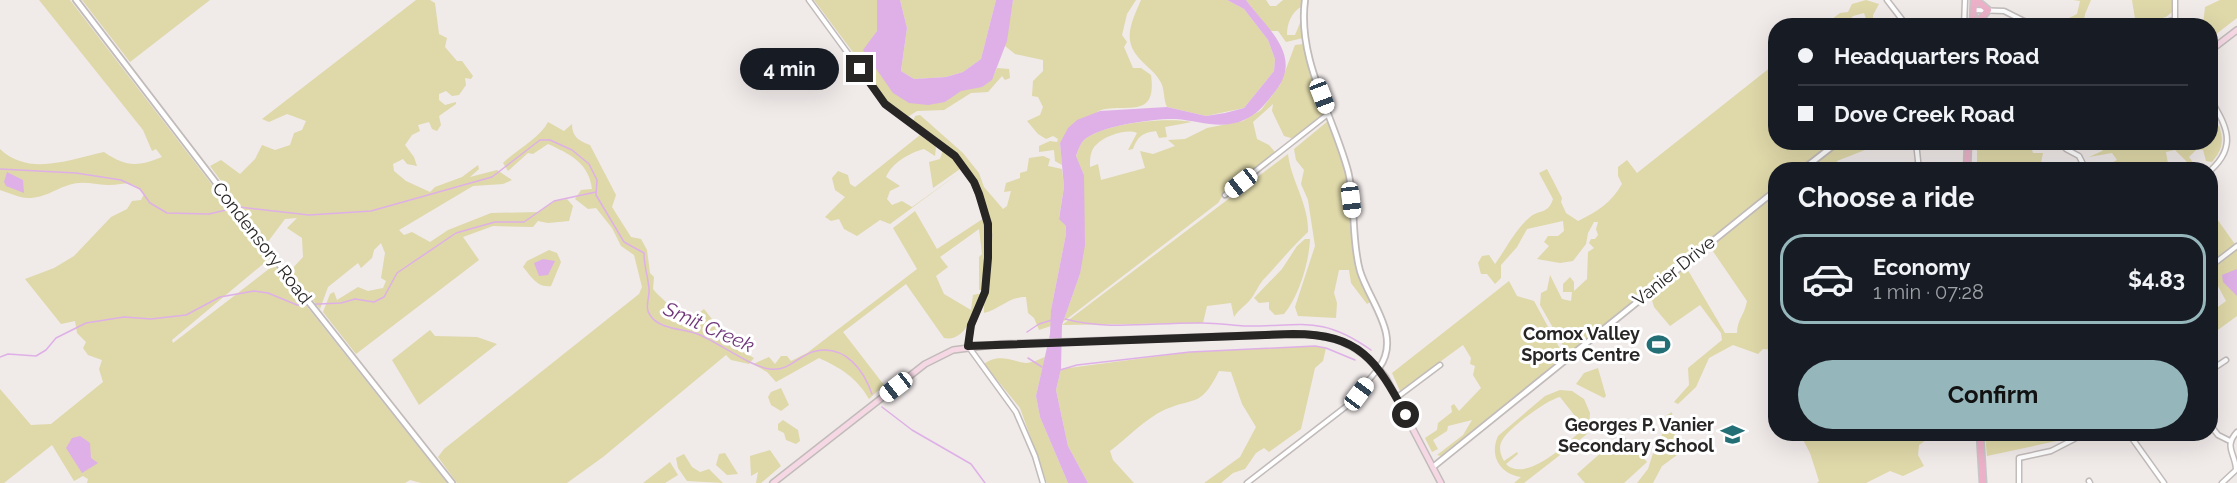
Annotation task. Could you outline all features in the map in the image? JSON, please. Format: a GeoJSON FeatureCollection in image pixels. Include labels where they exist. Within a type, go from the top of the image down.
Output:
{"type":"FeatureCollection","features":[{"type":"Feature","properties":{"kind":"main road"},"geometry":{"type":"LineString","coordinates":[[1974,18],[1975,0],[1988,10],[1981,18]]}},
{"type":"Feature","properties":{"kind":"main road"},"geometry":{"type":"LineString","coordinates":[[2218,45],[2237,30]]}},
{"type":"Feature","properties":{"kind":"main road"},"geometry":{"type":"LineString","coordinates":[[773,483],[925,364],[968,346],[1293,334],[1327,335],[1353,347],[1379,368],[1442,483]]}},
{"type":"Feature","properties":{"kind":"main road"},"geometry":{"type":"LineString","coordinates":[[1980,441],[1983,483]]}},
{"type":"Feature","properties":{"kind":"street","name":"Condensory Road"},"geometry":{"type":"LineString","coordinates":[[76,0],[266,248],[452,483]]}},
{"type":"Feature","properties":{"kind":"street"},"geometry":{"type":"LineString","coordinates":[[809,0],[885,104],[955,156],[974,182],[983,206],[989,235],[985,292],[971,325],[968,346],[1016,412],[1035,456],[1043,483]]}},
{"type":"Feature","properties":{"kind":"street"},"geometry":{"type":"LineString","coordinates":[[1247,483],[1348,405],[1386,357],[1388,337],[1360,272],[1348,174],[1305,44],[1305,0]]}},
{"type":"Feature","properties":{"kind":"street"},"geometry":{"type":"LineString","coordinates":[[1887,0],[1901,18]]}},
{"type":"Feature","properties":{"kind":"street"},"geometry":{"type":"LineString","coordinates":[[1964,18],[1965,0]]}},
{"type":"Feature","properties":{"kind":"street"},"geometry":{"type":"LineString","coordinates":[[2175,0],[2175,18]]}},
{"type":"Feature","properties":{"kind":"street"},"geometry":{"type":"LineString","coordinates":[[1973,10],[2004,11],[2018,18]]}},
{"type":"Feature","properties":{"kind":"street"},"geometry":{"type":"LineString","coordinates":[[2218,112],[2228,129],[2230,140],[2224,157],[2218,163]]}},
{"type":"Feature","properties":{"kind":"street"},"geometry":{"type":"LineString","coordinates":[[1225,195],[1329,114]]}},
{"type":"Feature","properties":{"kind":"street"},"geometry":{"type":"LineString","coordinates":[[1812,162],[1828,150]]}},
{"type":"Feature","properties":{"kind":"street"},"geometry":{"type":"LineString","coordinates":[[2068,150],[2079,156],[2082,162]]}},
{"type":"Feature","properties":{"kind":"street","name":"Vanier Drive"},"geometry":{"type":"LineString","coordinates":[[1433,467],[1768,196]]}},
{"type":"Feature","properties":{"kind":"street"},"geometry":{"type":"LineString","coordinates":[[2218,261],[2237,246]]}},
{"type":"Feature","properties":{"kind":"street"},"geometry":{"type":"LineString","coordinates":[[2218,365],[2226,360]]}},
{"type":"Feature","properties":{"kind":"street"},"geometry":{"type":"LineString","coordinates":[[1396,398],[1440,365]]}},
{"type":"Feature","properties":{"kind":"street"},"geometry":{"type":"LineString","coordinates":[[2222,483],[2237,470],[2229,451],[2230,441],[2237,432]]}},
{"type":"Feature","properties":{"kind":"street"},"geometry":{"type":"LineString","coordinates":[[2218,435],[2230,441]]}},
{"type":"Feature","properties":{"kind":"street"},"geometry":{"type":"LineString","coordinates":[[2019,483],[2019,458],[2051,451],[2070,441]]}},
{"type":"Feature","properties":{"kind":"street"},"geometry":{"type":"LineString","coordinates":[[2134,441],[2164,483]]}},
{"type":"Feature","properties":{"kind":"shaded area"},"geometry":{"type":"Polygon","coordinates":[[[39,0],[70,0],[269,259],[172,340],[173,343],[274,265],[447,483],[421,483],[410,480],[405,483],[87,483],[88,479],[83,476],[74,481],[52,445],[4,483],[0,483],[0,389],[31,425],[51,424],[103,382],[99,369],[102,360],[88,355],[83,348],[86,342],[77,333],[75,321],[61,324],[25,279],[54,268],[74,256],[111,217],[127,209],[132,201],[141,200],[144,194],[130,184],[81,183],[71,184],[36,197],[16,196],[0,190],[0,149],[11,157],[37,164],[64,162],[104,152],[119,161],[132,164],[145,163],[162,157],[156,149],[152,151],[143,130],[39,0]]]}},
{"type":"Feature","properties":{"kind":"shaded area"},"geometry":{"type":"Polygon","coordinates":[[[82,0],[210,0],[130,62],[82,0]]]}},
{"type":"Feature","properties":{"kind":"shaded area"},"geometry":{"type":"Polygon","coordinates":[[[416,0],[430,0],[435,3],[439,34],[447,38],[445,47],[457,61],[462,61],[473,76],[471,79],[465,78],[466,85],[459,95],[452,96],[446,91],[439,94],[439,100],[445,105],[456,102],[456,104],[439,116],[441,125],[437,131],[432,129],[429,122],[418,125],[420,131],[412,135],[405,145],[414,157],[417,166],[407,164],[403,159],[393,164],[394,171],[406,181],[430,192],[435,187],[462,177],[478,165],[479,169],[470,177],[497,170],[512,180],[503,184],[473,186],[399,230],[404,235],[412,232],[430,242],[448,230],[491,213],[539,212],[554,201],[567,199],[573,206],[569,221],[548,223],[538,221],[533,227],[493,226],[463,237],[479,260],[356,354],[323,312],[330,294],[334,292],[337,300],[358,287],[368,291],[383,288],[386,281],[381,278],[385,253],[381,243],[374,250],[372,258],[361,268],[358,263],[328,287],[320,309],[290,271],[303,257],[302,238],[287,228],[297,218],[285,219],[267,243],[210,166],[221,160],[240,174],[255,159],[262,145],[275,150],[290,145],[294,133],[302,130],[306,121],[287,114],[269,122],[262,119],[416,0]]]}},
{"type":"Feature","properties":{"kind":"shaded area"},"geometry":{"type":"Polygon","coordinates":[[[814,0],[877,0],[877,31],[864,50],[869,57],[861,63],[814,0]]]}},
{"type":"Feature","properties":{"kind":"shaded area"},"geometry":{"type":"Polygon","coordinates":[[[877,0],[900,0],[907,28],[901,71],[914,79],[946,77],[963,72],[981,59],[996,0],[1013,0],[1007,41],[992,80],[982,87],[961,91],[945,102],[928,105],[909,103],[893,93],[863,50],[877,31],[877,0]]]}},
{"type":"Feature","properties":{"kind":"shaded area"},"geometry":{"type":"Polygon","coordinates":[[[900,0],[996,0],[981,59],[963,72],[946,77],[914,79],[901,71],[907,28],[900,0]]]}},
{"type":"Feature","properties":{"kind":"shaded area"},"geometry":{"type":"Polygon","coordinates":[[[1013,0],[1136,0],[1127,14],[1122,35],[1127,42],[1124,47],[1133,68],[1141,68],[1151,75],[1152,89],[1149,98],[1145,104],[1138,107],[1111,108],[1101,110],[1092,116],[1060,143],[1062,165],[1055,161],[1054,150],[1039,152],[1039,146],[1050,141],[1057,142],[1058,139],[1053,136],[1046,139],[1038,134],[1027,121],[1040,115],[1043,107],[1038,97],[1032,96],[1033,81],[1043,71],[1043,60],[1015,54],[1005,46],[1013,0]]]}},
{"type":"Feature","properties":{"kind":"shaded area"},"geometry":{"type":"Polygon","coordinates":[[[1141,0],[1227,0],[1244,9],[1268,40],[1275,59],[1274,71],[1244,108],[1206,116],[1167,107],[1162,84],[1135,53],[1130,40],[1131,26],[1141,0]]]}},
{"type":"Feature","properties":{"kind":"shaded area"},"geometry":{"type":"Polygon","coordinates":[[[1227,0],[1246,0],[1272,32],[1284,55],[1286,67],[1283,80],[1261,108],[1253,115],[1236,123],[1210,124],[1167,119],[1114,127],[1091,135],[1084,140],[1076,156],[1084,175],[1085,245],[1080,274],[1062,325],[1061,369],[1056,390],[1068,446],[1088,483],[1068,483],[1040,417],[1036,396],[1050,334],[1051,310],[1066,234],[1066,226],[1059,219],[1064,187],[1060,143],[1068,128],[1077,120],[1100,111],[1167,107],[1206,116],[1244,108],[1274,71],[1275,59],[1268,40],[1244,9],[1227,0]]]}},
{"type":"Feature","properties":{"kind":"shaded area"},"geometry":{"type":"Polygon","coordinates":[[[1246,0],[1266,0],[1270,6],[1276,6],[1283,0],[1303,0],[1302,6],[1290,19],[1287,35],[1295,35],[1302,18],[1303,38],[1286,42],[1278,31],[1270,31],[1246,0]]]}},
{"type":"Feature","properties":{"kind":"shaded area"},"geometry":{"type":"Polygon","coordinates":[[[1866,0],[1879,4],[1873,18],[1866,18],[1864,13],[1851,18],[1833,18],[1840,13],[1848,12],[1852,4],[1866,0]]]}},
{"type":"Feature","properties":{"kind":"shaded area"},"geometry":{"type":"Polygon","coordinates":[[[2073,0],[2091,0],[2084,18],[2069,18],[2077,14],[2080,1],[2073,0]]]}},
{"type":"Feature","properties":{"kind":"shaded area"},"geometry":{"type":"Polygon","coordinates":[[[2132,0],[2172,0],[2172,12],[2166,17],[2135,18],[2132,0]]]}},
{"type":"Feature","properties":{"kind":"shaded area"},"geometry":{"type":"Polygon","coordinates":[[[2220,0],[2237,0],[2237,18],[2218,33],[2218,18],[2204,18],[2205,7],[2220,0]]]}},
{"type":"Feature","properties":{"kind":"shaded area"},"geometry":{"type":"Polygon","coordinates":[[[1303,44],[1326,114],[1294,139],[1284,136],[1272,111],[1273,104],[1253,122],[1257,139],[1269,145],[1275,152],[1223,195],[1218,203],[1063,322],[1080,274],[1084,175],[1076,157],[1084,140],[1106,129],[1136,123],[1167,120],[1192,122],[1165,127],[1167,137],[1159,138],[1156,131],[1144,134],[1133,149],[1128,150],[1137,133],[1128,131],[1116,134],[1100,141],[1091,154],[1090,167],[1098,164],[1101,180],[1145,168],[1140,151],[1153,154],[1175,146],[1168,140],[1185,139],[1207,128],[1243,121],[1261,110],[1280,85],[1295,45],[1303,44]]]}},
{"type":"Feature","properties":{"kind":"shaded area"},"geometry":{"type":"Polygon","coordinates":[[[874,64],[882,76],[945,102],[962,90],[987,83],[997,68],[1009,69],[1010,78],[1005,80],[1002,76],[988,92],[971,93],[944,110],[917,111],[906,118],[883,100],[865,71],[865,67],[874,64]]]}},
{"type":"Feature","properties":{"kind":"shaded area"},"geometry":{"type":"Polygon","coordinates":[[[1768,69],[1768,150],[1824,150],[1808,162],[1768,162],[1768,194],[1568,354],[1540,305],[1541,293],[1547,290],[1550,275],[1562,299],[1571,301],[1572,292],[1563,292],[1563,284],[1570,277],[1574,282],[1574,291],[1587,279],[1588,252],[1594,248],[1589,243],[1598,235],[1596,229],[1598,222],[1594,222],[1588,233],[1586,244],[1573,261],[1560,263],[1537,259],[1549,246],[1544,242],[1548,236],[1558,236],[1564,231],[1563,221],[1527,229],[1517,247],[1501,265],[1501,278],[1495,284],[1487,274],[1481,274],[1478,263],[1482,256],[1489,255],[1495,264],[1524,223],[1532,215],[1546,210],[1551,204],[1553,199],[1539,173],[1547,169],[1562,198],[1561,202],[1566,213],[1578,221],[1603,206],[1618,191],[1622,184],[1618,176],[1618,167],[1627,160],[1637,173],[1768,69]]]}},
{"type":"Feature","properties":{"kind":"shaded area"},"geometry":{"type":"Polygon","coordinates":[[[920,115],[963,153],[979,173],[984,187],[1003,209],[1007,206],[1011,191],[1004,192],[1006,183],[1020,178],[1020,173],[1027,171],[1029,158],[1043,156],[1050,159],[1048,166],[1062,169],[1064,187],[1059,218],[1066,226],[1066,234],[1051,310],[1051,326],[1039,330],[1034,318],[1028,313],[1026,297],[1014,299],[984,313],[990,267],[990,240],[989,218],[984,198],[977,181],[966,166],[935,137],[913,122],[915,116],[920,115]]]}},
{"type":"Feature","properties":{"kind":"shaded area"},"geometry":{"type":"Polygon","coordinates":[[[1328,121],[1347,168],[1352,236],[1370,302],[1367,304],[1351,283],[1349,270],[1339,270],[1334,293],[1337,303],[1336,318],[1298,316],[1295,307],[1315,246],[1308,200],[1301,184],[1304,170],[1296,160],[1294,149],[1328,121]]]}},
{"type":"Feature","properties":{"kind":"shaded area"},"geometry":{"type":"Polygon","coordinates":[[[548,122],[564,131],[572,124],[577,138],[590,145],[616,195],[612,207],[631,237],[641,239],[647,250],[650,273],[654,277],[655,292],[670,308],[696,315],[704,309],[733,346],[754,358],[749,364],[731,360],[726,355],[603,457],[567,483],[457,483],[438,457],[444,449],[639,294],[642,287],[634,255],[621,246],[612,228],[596,208],[588,209],[575,199],[581,190],[592,189],[587,172],[577,160],[548,144],[533,154],[528,153],[508,171],[503,163],[534,139],[548,122]]]}},
{"type":"Feature","properties":{"kind":"shaded area"},"geometry":{"type":"Polygon","coordinates":[[[2218,126],[2222,136],[2220,149],[2212,162],[2206,161],[2203,150],[2218,150],[2218,126]]]}},
{"type":"Feature","properties":{"kind":"shaded area"},"geometry":{"type":"Polygon","coordinates":[[[920,135],[936,147],[935,156],[924,149],[907,156],[892,167],[886,177],[900,186],[890,191],[887,199],[892,205],[902,201],[912,207],[962,171],[890,224],[880,220],[857,236],[844,229],[839,219],[831,221],[825,217],[845,197],[835,190],[832,178],[838,171],[848,175],[850,184],[855,187],[920,135]]]}},
{"type":"Feature","properties":{"kind":"shaded area"},"geometry":{"type":"Polygon","coordinates":[[[943,150],[950,155],[960,169],[933,188],[929,162],[940,159],[943,150]]]}},
{"type":"Feature","properties":{"kind":"shaded area"},"geometry":{"type":"Polygon","coordinates":[[[1829,150],[1865,150],[1837,162],[1813,162],[1829,150]]]}},
{"type":"Feature","properties":{"kind":"shaded area"},"geometry":{"type":"Polygon","coordinates":[[[1977,150],[2032,150],[2033,153],[2043,153],[2041,162],[1977,162],[1977,150]]]}},
{"type":"Feature","properties":{"kind":"shaded area"},"geometry":{"type":"Polygon","coordinates":[[[2175,150],[2166,152],[2168,162],[2113,162],[2117,160],[2112,153],[2089,157],[2102,151],[2175,150]]]}},
{"type":"Feature","properties":{"kind":"shaded area"},"geometry":{"type":"Polygon","coordinates":[[[2175,150],[2196,150],[2189,157],[2193,162],[2187,162],[2175,150]]]}},
{"type":"Feature","properties":{"kind":"shaded area"},"geometry":{"type":"Polygon","coordinates":[[[1288,154],[1306,212],[1308,232],[1263,280],[1250,300],[1234,317],[1231,303],[1207,306],[1203,323],[1062,325],[1288,154]]]}},
{"type":"Feature","properties":{"kind":"shaded area"},"geometry":{"type":"Polygon","coordinates":[[[7,172],[23,180],[24,193],[6,186],[4,182],[7,172]]]}},
{"type":"Feature","properties":{"kind":"shaded area"},"geometry":{"type":"Polygon","coordinates":[[[1768,196],[1768,349],[1763,349],[1758,354],[1733,345],[1709,358],[1696,387],[1678,404],[1674,402],[1689,385],[1688,368],[1722,340],[1721,333],[1700,305],[1670,326],[1654,307],[1651,297],[1665,282],[1686,267],[1725,333],[1737,333],[1747,301],[1708,244],[1768,196]]]}},
{"type":"Feature","properties":{"kind":"shaded area"},"geometry":{"type":"Polygon","coordinates":[[[915,211],[937,249],[984,218],[987,225],[983,290],[979,290],[979,257],[982,254],[979,229],[940,257],[948,267],[936,276],[944,294],[971,310],[973,295],[982,293],[973,316],[964,330],[952,338],[944,338],[906,284],[843,332],[884,385],[869,399],[848,374],[819,358],[776,382],[767,372],[753,364],[769,357],[775,364],[781,356],[787,356],[791,361],[807,353],[917,269],[893,228],[915,211]]]}},
{"type":"Feature","properties":{"kind":"shaded area"},"geometry":{"type":"Polygon","coordinates":[[[2218,220],[2237,247],[2237,316],[2218,330],[2218,307],[2226,301],[2218,286],[2218,220]]]}},
{"type":"Feature","properties":{"kind":"shaded area"},"geometry":{"type":"Polygon","coordinates":[[[1305,239],[1310,239],[1309,248],[1299,289],[1284,314],[1275,315],[1269,309],[1269,302],[1259,303],[1254,298],[1282,269],[1297,246],[1305,239]]]}},
{"type":"Feature","properties":{"kind":"shaded area"},"geometry":{"type":"Polygon","coordinates":[[[549,250],[557,253],[561,262],[551,286],[546,286],[535,281],[523,267],[527,261],[549,250]]]}},
{"type":"Feature","properties":{"kind":"shaded area"},"geometry":{"type":"Polygon","coordinates":[[[543,259],[555,261],[548,275],[539,276],[534,263],[543,259]]]}},
{"type":"Feature","properties":{"kind":"shaded area"},"geometry":{"type":"Polygon","coordinates":[[[2237,269],[2237,296],[2223,282],[2222,275],[2237,269]]]}},
{"type":"Feature","properties":{"kind":"shaded area"},"geometry":{"type":"Polygon","coordinates":[[[1509,281],[1517,296],[1534,301],[1565,358],[1441,456],[1437,455],[1463,435],[1472,420],[1448,426],[1447,431],[1433,440],[1438,449],[1432,452],[1425,438],[1437,430],[1438,423],[1452,412],[1451,406],[1454,404],[1459,411],[1481,388],[1473,375],[1475,366],[1470,364],[1471,358],[1463,345],[1400,391],[1392,373],[1509,281]]]}},
{"type":"Feature","properties":{"kind":"shaded area"},"geometry":{"type":"Polygon","coordinates":[[[430,330],[435,336],[477,337],[497,344],[419,405],[392,360],[430,330]]]}},
{"type":"Feature","properties":{"kind":"shaded area"},"geometry":{"type":"Polygon","coordinates":[[[1315,346],[1326,348],[1323,361],[1315,368],[1301,429],[1269,452],[1264,448],[1256,453],[1245,469],[1233,473],[1221,483],[1204,483],[1240,457],[1256,427],[1242,404],[1231,372],[1219,371],[1202,396],[1157,414],[1110,451],[1113,460],[1134,483],[1088,483],[1068,446],[1056,390],[1061,369],[1190,352],[1315,346]]]}},
{"type":"Feature","properties":{"kind":"shaded area"},"geometry":{"type":"Polygon","coordinates":[[[1045,357],[1036,396],[1040,417],[1068,483],[1047,483],[1020,408],[984,364],[1000,358],[1028,363],[1045,357]]]}},
{"type":"Feature","properties":{"kind":"shaded area"},"geometry":{"type":"Polygon","coordinates":[[[1598,368],[1606,396],[1604,398],[1576,384],[1584,373],[1598,368]]]}},
{"type":"Feature","properties":{"kind":"shaded area"},"geometry":{"type":"Polygon","coordinates":[[[781,388],[789,405],[781,411],[771,405],[768,397],[771,392],[781,388]]]}},
{"type":"Feature","properties":{"kind":"shaded area"},"geometry":{"type":"Polygon","coordinates":[[[1560,390],[1572,391],[1584,399],[1590,413],[1589,429],[1587,434],[1524,483],[1514,483],[1521,477],[1507,472],[1498,463],[1495,450],[1498,436],[1545,396],[1560,390]],[[1560,397],[1554,399],[1529,415],[1507,434],[1500,444],[1501,456],[1504,461],[1517,452],[1518,454],[1506,464],[1514,469],[1534,466],[1565,445],[1580,431],[1582,425],[1560,397]]]}},
{"type":"Feature","properties":{"kind":"shaded area"},"geometry":{"type":"Polygon","coordinates":[[[1672,412],[1677,455],[1662,466],[1653,483],[1637,483],[1648,469],[1656,444],[1660,442],[1667,415],[1672,412]]]}},
{"type":"Feature","properties":{"kind":"shaded area"},"geometry":{"type":"Polygon","coordinates":[[[783,420],[798,430],[800,441],[796,444],[786,440],[784,433],[778,430],[778,424],[783,420]]]}},
{"type":"Feature","properties":{"kind":"shaded area"},"geometry":{"type":"Polygon","coordinates":[[[1622,434],[1647,462],[1624,483],[1585,483],[1577,474],[1622,434]]]}},
{"type":"Feature","properties":{"kind":"shaded area"},"geometry":{"type":"Polygon","coordinates":[[[80,436],[90,443],[91,458],[98,463],[82,473],[66,448],[72,438],[80,436]]]}},
{"type":"Feature","properties":{"kind":"shaded area"},"geometry":{"type":"Polygon","coordinates":[[[1804,441],[1925,441],[1919,445],[1918,455],[1924,466],[1903,476],[1890,471],[1866,483],[1817,483],[1819,481],[1804,441]]]}},
{"type":"Feature","properties":{"kind":"shaded area"},"geometry":{"type":"Polygon","coordinates":[[[1986,441],[2057,441],[1987,456],[1986,441]]]}},
{"type":"Feature","properties":{"kind":"shaded area"},"geometry":{"type":"Polygon","coordinates":[[[770,450],[781,466],[761,483],[756,483],[758,472],[751,476],[750,456],[770,450]]]}},
{"type":"Feature","properties":{"kind":"shaded area"},"geometry":{"type":"Polygon","coordinates":[[[725,453],[738,474],[727,475],[716,465],[719,454],[725,453]]]}},
{"type":"Feature","properties":{"kind":"shaded area"},"geometry":{"type":"Polygon","coordinates":[[[684,454],[692,467],[700,472],[709,469],[723,483],[687,481],[678,468],[676,458],[684,454]]]}},
{"type":"Feature","properties":{"kind":"shaded area"},"geometry":{"type":"Polygon","coordinates":[[[670,462],[678,475],[665,483],[643,483],[670,462]]]}},
{"type":"Feature","properties":{"kind":"waterway"},"geometry":{"type":"LineString","coordinates":[[0,169],[76,173],[121,180],[140,189],[150,203],[167,213],[209,214],[239,207],[309,215],[371,211],[492,177],[540,140],[550,140],[572,150],[589,164],[597,180],[596,195],[624,242],[644,253],[649,289],[647,309],[654,320],[667,327],[700,335],[754,364],[770,369],[783,368],[816,351],[836,352],[845,356],[859,369],[872,394]]}},
{"type":"Feature","properties":{"kind":"waterway"},"geometry":{"type":"LineString","coordinates":[[0,357],[8,354],[36,356],[46,350],[56,338],[86,323],[124,317],[151,319],[186,315],[220,297],[254,291],[268,293],[297,305],[341,303],[355,299],[374,302],[384,297],[397,273],[456,233],[495,222],[524,222],[554,201],[596,192]]}},
{"type":"Feature","properties":{"kind":"waterway"},"geometry":{"type":"LineString","coordinates":[[1065,319],[1099,325],[1185,323],[1244,326],[1310,325],[1338,331],[1371,350]]}},
{"type":"Feature","properties":{"kind":"waterway"},"geometry":{"type":"LineString","coordinates":[[1027,332],[1039,324],[1052,320]]}},
{"type":"Feature","properties":{"kind":"waterway"},"geometry":{"type":"LineString","coordinates":[[1060,370],[1077,365],[1190,352],[1315,346],[1355,360]]}},
{"type":"Feature","properties":{"kind":"waterway"},"geometry":{"type":"LineString","coordinates":[[1028,358],[1042,367]]}},
{"type":"Feature","properties":{"kind":"waterway","name":"Smit Creek"},"geometry":{"type":"LineString","coordinates":[[882,407],[912,430],[971,464],[985,483]]}},
{"type":"Feature","properties":{"kind":"place","name":"Comox Valley Sports Centre"},"geometry":{"type":"Point","coordinates":[1658,344]}},
{"type":"Feature","properties":{"kind":"place","name":"Georges P. Vanier Secondary School"},"geometry":{"type":"Point","coordinates":[1732,435]}},
{"type":"Feature","properties":{"kind":"route"},"geometry":{"type":"LineString","coordinates":[[860,69],[885,104],[955,156],[974,182],[979,194],[988,224],[988,258],[985,292],[971,325],[968,346],[1293,334],[1327,335],[1342,340],[1364,354],[1379,368],[1406,415]]}}]}
